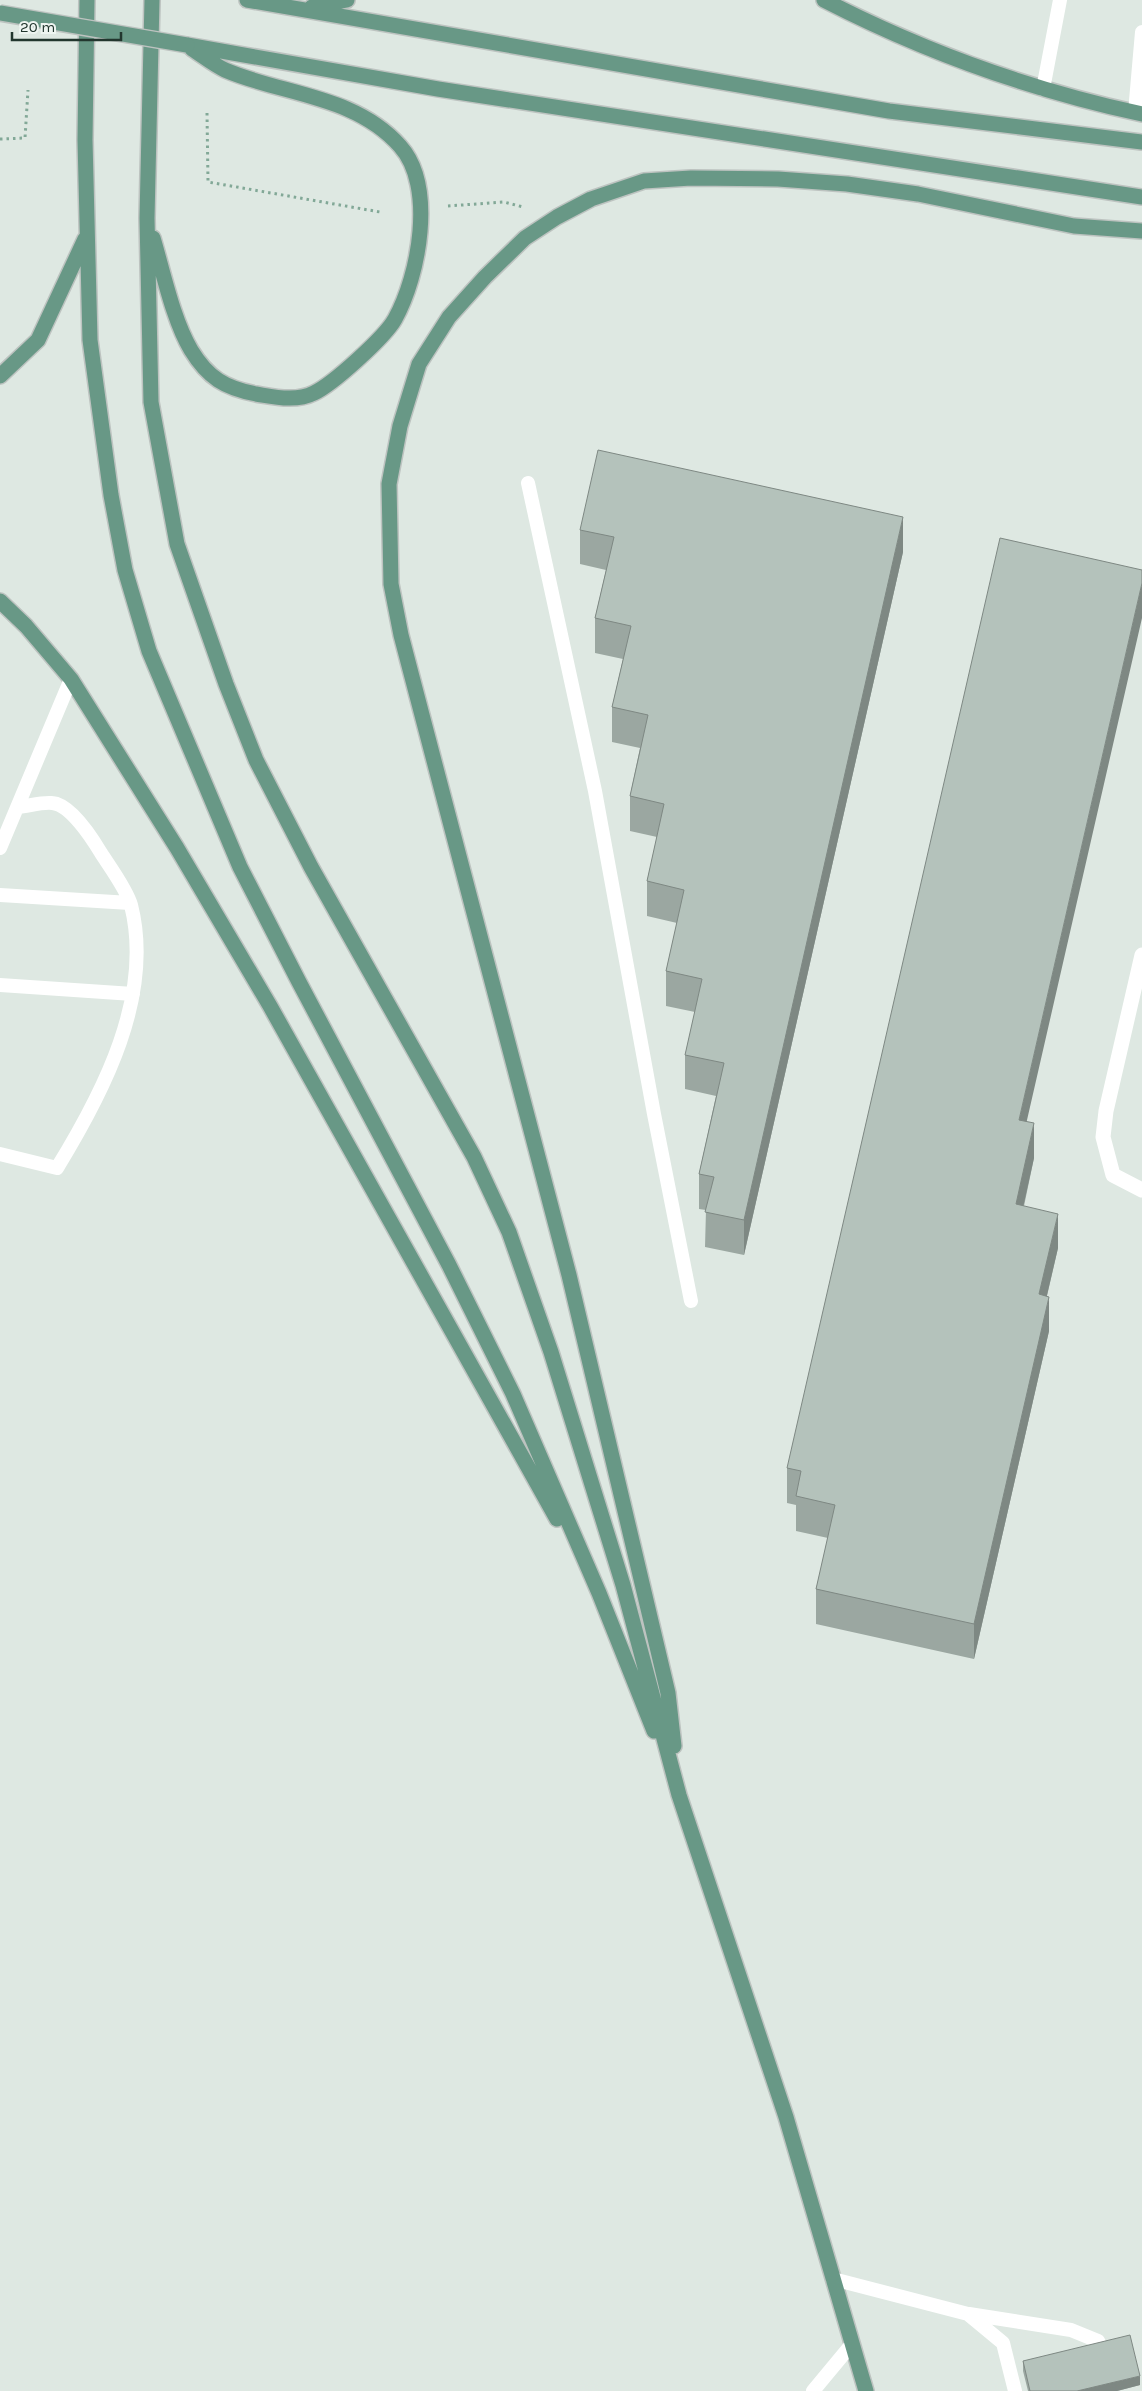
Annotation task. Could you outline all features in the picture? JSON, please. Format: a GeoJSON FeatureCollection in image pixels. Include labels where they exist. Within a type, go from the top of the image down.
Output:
{"type":"FeatureCollection","features":[{"type":"Feature","properties":{"kind":"main road"},"geometry":{"type":"LineString","coordinates":[[87,0],[85,140],[90,340],[110,495],[125,570],[149,651],[240,868],[485,1335],[599,1593],[679,1795],[786,2118],[866,2391]]}},
{"type":"Feature","properties":{"kind":"main road"},"geometry":{"type":"LineString","coordinates":[[152,0],[148,218],[152,402],[177,544],[226,684],[256,760],[311,867],[474,1157],[509,1232],[551,1352],[623,1585],[679,1795]]}},
{"type":"Feature","properties":{"kind":"main road"},"geometry":{"type":"LineString","coordinates":[[247,0],[889,111],[1142,142]]}},
{"type":"Feature","properties":{"kind":"main road"},"geometry":{"type":"LineString","coordinates":[[302,9],[347,0]]}},
{"type":"Feature","properties":{"kind":"main road"},"geometry":{"type":"LineString","coordinates":[[824,0],[912,42],[974,67],[1094,104],[1139,113]]}},
{"type":"Feature","properties":{"kind":"main road"},"geometry":{"type":"LineString","coordinates":[[0,13],[438,89],[1142,197]]}},
{"type":"Feature","properties":{"kind":"main road"},"geometry":{"type":"LineString","coordinates":[[148,218],[175,311],[190,349],[209,374],[234,390],[285,399],[314,394],[375,344],[395,319],[415,268],[421,226],[417,178],[401,147],[379,127],[360,114],[331,103],[224,70],[187,45]]}},
{"type":"Feature","properties":{"kind":"main road"},"geometry":{"type":"LineString","coordinates":[[679,1795],[668,1693],[569,1275],[401,635],[389,566],[389,484],[400,426],[419,364],[449,317],[485,277],[525,238],[557,217],[591,199],[644,181],[691,178],[778,179],[847,184],[918,194],[1074,226],[1142,231]]}},
{"type":"Feature","properties":{"kind":"main road"},"geometry":{"type":"LineString","coordinates":[[0,376],[38,340],[86,236]]}},
{"type":"Feature","properties":{"kind":"main road"},"geometry":{"type":"LineString","coordinates":[[0,601],[26,626],[71,679],[178,848],[270,1006],[599,1593]]}},
{"type":"Feature","properties":{"kind":"street"},"geometry":{"type":"LineString","coordinates":[[1142,955],[1106,1111],[1103,1137],[1114,1176],[1142,1190]]}},
{"type":"Feature","properties":{"kind":"lane"},"geometry":{"type":"LineString","coordinates":[[1043,89],[1060,0]]}},
{"type":"Feature","properties":{"kind":"lane"},"geometry":{"type":"LineString","coordinates":[[1139,113],[1142,32]]}},
{"type":"Feature","properties":{"kind":"lane"},"geometry":{"type":"LineString","coordinates":[[528,483],[595,791],[654,1114],[691,1301]]}},
{"type":"Feature","properties":{"kind":"lane"},"geometry":{"type":"LineString","coordinates":[[0,848],[71,679]]}},
{"type":"Feature","properties":{"kind":"lane"},"geometry":{"type":"LineString","coordinates":[[0,1154],[57,1168],[86,1120],[109,1072],[133,994],[138,946],[130,903],[94,841],[72,813],[54,803],[18,807]]}},
{"type":"Feature","properties":{"kind":"lane"},"geometry":{"type":"LineString","coordinates":[[0,895],[130,903]]}},
{"type":"Feature","properties":{"kind":"lane"},"geometry":{"type":"LineString","coordinates":[[0,985],[133,994]]}},
{"type":"Feature","properties":{"kind":"lane"},"geometry":{"type":"LineString","coordinates":[[833,2279],[968,2314],[1071,2330],[1098,2342],[1104,2351]]}},
{"type":"Feature","properties":{"kind":"lane"},"geometry":{"type":"LineString","coordinates":[[968,2314],[1003,2343],[1015,2391]]}},
{"type":"Feature","properties":{"kind":"lane"},"geometry":{"type":"LineString","coordinates":[[813,2391],[852,2344]]}},
{"type":"Feature","properties":{"kind":"path"},"geometry":{"type":"LineString","coordinates":[[0,138],[25,138],[28,90]]}},
{"type":"Feature","properties":{"kind":"path"},"geometry":{"type":"LineString","coordinates":[[207,113],[208,182],[380,212]]}},
{"type":"Feature","properties":{"kind":"path"},"geometry":{"type":"LineString","coordinates":[[440,206],[504,202],[557,217]]}},
{"type":"Feature","properties":{"kind":"building"},"geometry":{"type":"Polygon","coordinates":[[[598,450],[903,517],[744,1220],[705,1212],[714,1177],[699,1174],[724,1063],[685,1055],[702,979],[666,971],[684,890],[647,881],[664,804],[630,796],[648,715],[612,707],[631,626],[595,618],[614,537],[580,530],[598,450]]]}},
{"type":"Feature","properties":{"kind":"building"},"geometry":{"type":"Polygon","coordinates":[[[1000,538],[1142,570],[1142,583],[1019,1120],[1034,1123],[1016,1204],[1058,1214],[1039,1294],[1049,1297],[974,1624],[816,1589],[835,1505],[796,1496],[801,1471],[787,1468],[1000,538]]]}},
{"type":"Feature","properties":{"kind":"building"},"geometry":{"type":"Polygon","coordinates":[[[1130,2335],[1140,2376],[1077,2391],[1030,2391],[1023,2361],[1130,2335]]]}}]}
